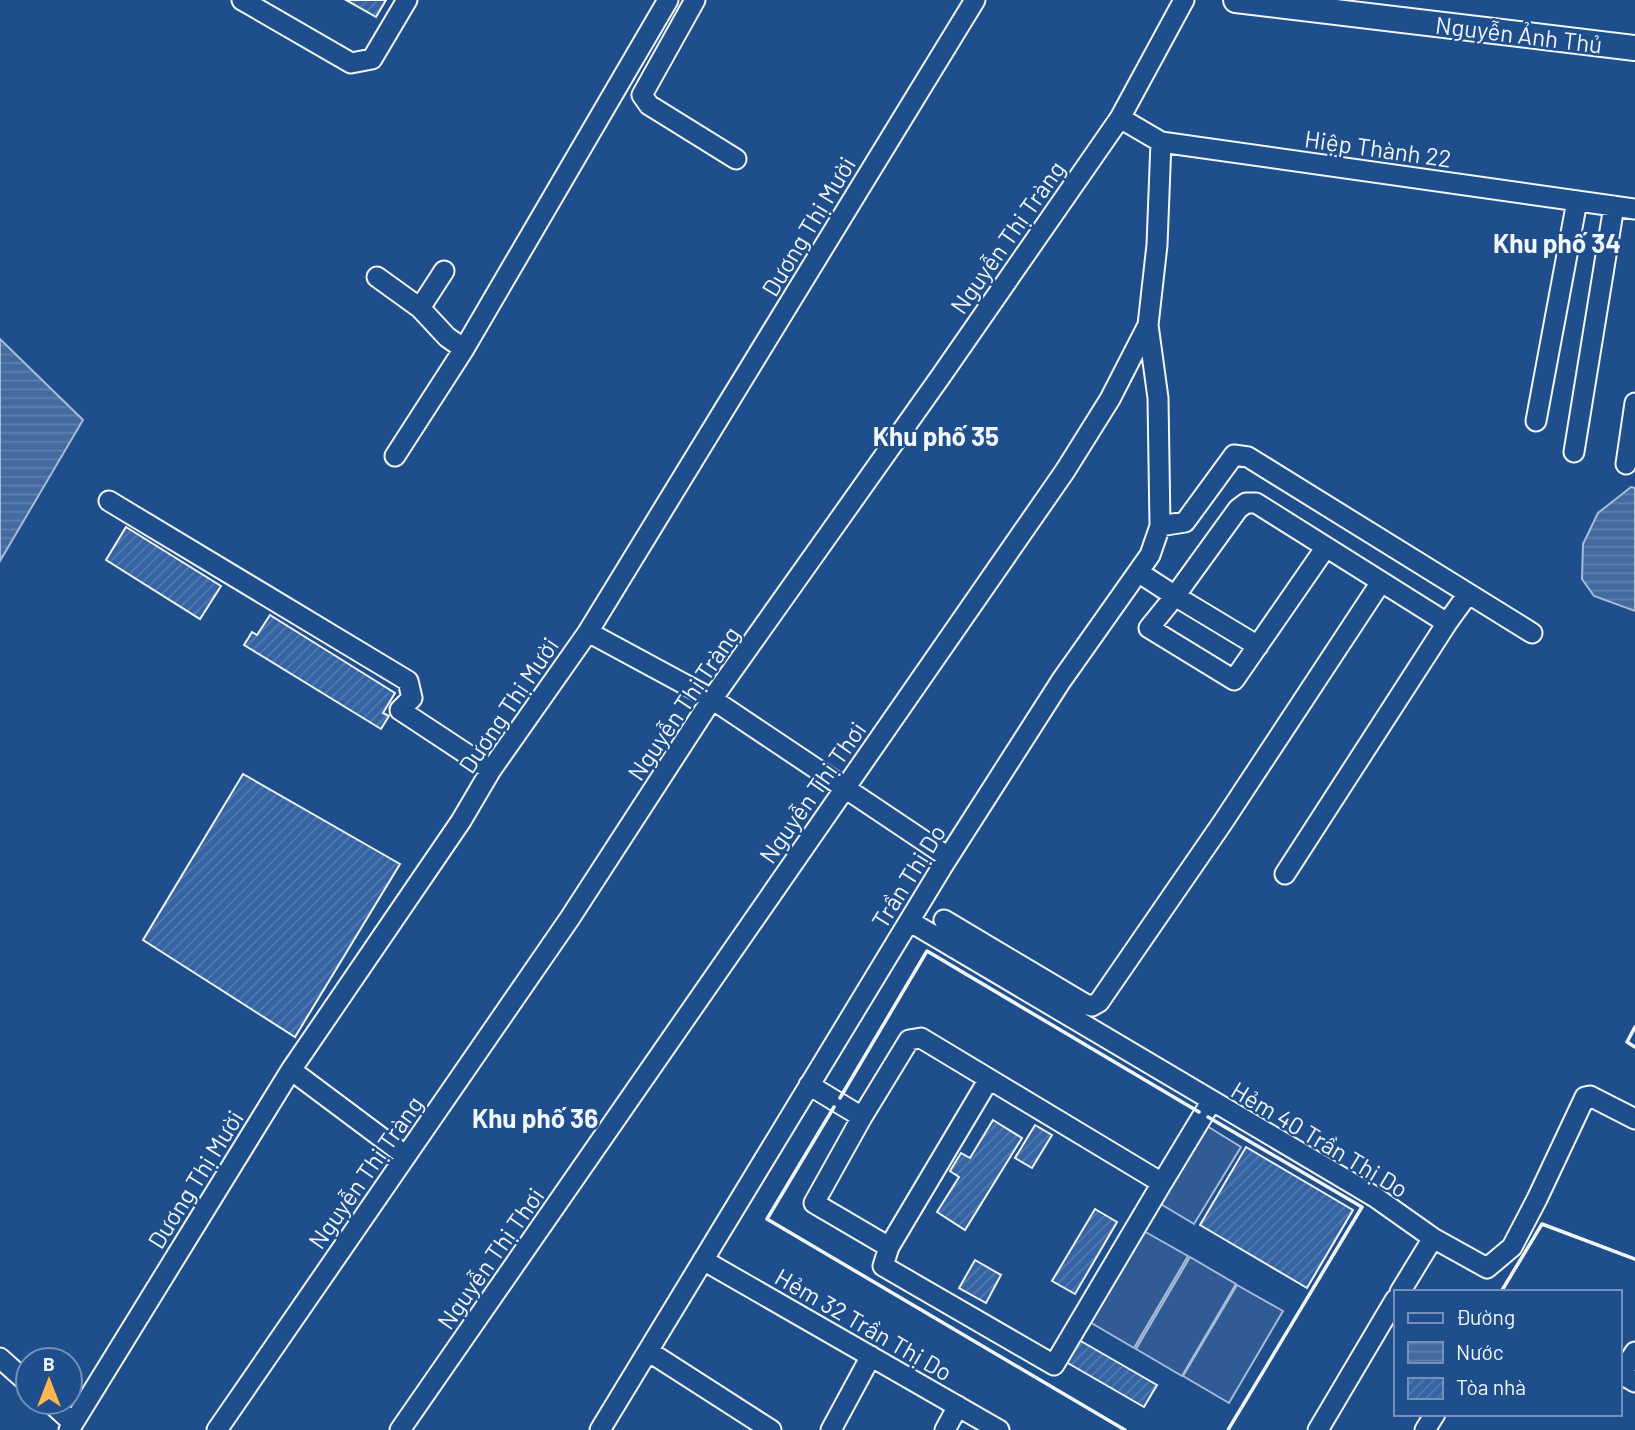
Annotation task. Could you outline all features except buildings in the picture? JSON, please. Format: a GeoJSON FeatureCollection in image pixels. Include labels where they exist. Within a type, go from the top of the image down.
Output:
{"type":"FeatureCollection","features":[{"type":"Feature","properties":{"kind":"main road","name":"Nguyễn Ảnh Thủ"},"geometry":{"type":"LineString","coordinates":[[1237,0],[1635,48]]}},
{"type":"Feature","properties":{"kind":"street"},"geometry":{"type":"LineString","coordinates":[[242,0],[351,63],[372,59],[407,0]]}},
{"type":"Feature","properties":{"kind":"street"},"geometry":{"type":"LineString","coordinates":[[395,456],[464,349],[668,0]]}},
{"type":"Feature","properties":{"kind":"street"},"geometry":{"type":"LineString","coordinates":[[695,0],[642,95],[649,105],[736,159]]}},
{"type":"Feature","properties":{"kind":"street","name":"Dương Thị Mười"},"geometry":{"type":"LineString","coordinates":[[71,1426],[291,1070],[461,821],[491,770],[588,632],[975,0]]}},
{"type":"Feature","properties":{"kind":"street","name":"Nguyễn Thị Tràng"},"geometry":{"type":"LineString","coordinates":[[217,1430],[570,918],[712,699],[1120,118],[1184,0]]}},
{"type":"Feature","properties":{"kind":"street","name":"Hiệp Thành 22"},"geometry":{"type":"LineString","coordinates":[[1120,118],[1161,142],[1635,209]]}},
{"type":"Feature","properties":{"kind":"street","name":"Nguyễn Thị Thơi"},"geometry":{"type":"LineString","coordinates":[[400,1430],[1065,471],[1110,399],[1148,325],[1157,245],[1161,142]]}},
{"type":"Feature","properties":{"kind":"street"},"geometry":{"type":"LineString","coordinates":[[1536,421],[1577,201]]}},
{"type":"Feature","properties":{"kind":"street"},"geometry":{"type":"LineString","coordinates":[[1574,452],[1614,206]]}},
{"type":"Feature","properties":{"kind":"street"},"geometry":{"type":"LineString","coordinates":[[420,308],[444,271]]}},
{"type":"Feature","properties":{"kind":"street"},"geometry":{"type":"LineString","coordinates":[[377,277],[420,308],[447,337],[464,349]]}},
{"type":"Feature","properties":{"kind":"street","name":"Trần Thị Do"},"geometry":{"type":"LineString","coordinates":[[600,1430],[948,858],[1062,681],[1150,555],[1160,526],[1158,398],[1148,325]]}},
{"type":"Feature","properties":{"kind":"street"},"geometry":{"type":"LineString","coordinates":[[1626,464],[1635,403]]}},
{"type":"Feature","properties":{"kind":"street"},"geometry":{"type":"LineString","coordinates":[[1160,526],[1185,522],[1234,455],[1248,457],[1532,633]]}},
{"type":"Feature","properties":{"kind":"street"},"geometry":{"type":"LineString","coordinates":[[109,501],[408,681],[412,698],[400,710],[491,770]]}},
{"type":"Feature","properties":{"kind":"street"},"geometry":{"type":"LineString","coordinates":[[1326,547],[1234,680],[1149,628],[1238,509],[1246,503],[1256,503],[1447,623]]}},
{"type":"Feature","properties":{"kind":"street"},"geometry":{"type":"LineString","coordinates":[[1138,572],[1258,646]]}},
{"type":"Feature","properties":{"kind":"street"},"geometry":{"type":"LineString","coordinates":[[944,920],[1085,1004],[1091,1006],[1099,1002],[1381,582]]}},
{"type":"Feature","properties":{"kind":"street"},"geometry":{"type":"LineString","coordinates":[[1285,874],[1468,594]]}},
{"type":"Feature","properties":{"kind":"street"},"geometry":{"type":"LineString","coordinates":[[588,632],[712,699],[948,858]]}},
{"type":"Feature","properties":{"kind":"street","name":"Hẻm 40 Trần Thị Do"},"geometry":{"type":"LineString","coordinates":[[909,921],[1375,1198],[1433,1238],[1487,1268],[1511,1247],[1585,1097],[1596,1099],[1635,1119]]}},
{"type":"Feature","properties":{"kind":"street"},"geometry":{"type":"LineString","coordinates":[[889,1247],[814,1203],[909,1040],[921,1038],[1162,1183]]}},
{"type":"Feature","properties":{"kind":"street"},"geometry":{"type":"LineString","coordinates":[[291,1070],[406,1156]]}},
{"type":"Feature","properties":{"kind":"street"},"geometry":{"type":"LineString","coordinates":[[989,1079],[889,1247],[883,1266],[1054,1365],[1211,1102]]}},
{"type":"Feature","properties":{"kind":"street"},"geometry":{"type":"LineString","coordinates":[[809,1085],[862,1117]]}},
{"type":"Feature","properties":{"kind":"street"},"geometry":{"type":"LineString","coordinates":[[1401,1290],[1433,1238]]}},
{"type":"Feature","properties":{"kind":"street","name":"Hẻm 32 Trần Thị Do"},"geometry":{"type":"LineString","coordinates":[[704,1260],[999,1430]]}},
{"type":"Feature","properties":{"kind":"street"},"geometry":{"type":"LineString","coordinates":[[1318,1430],[1394,1302]]}},
{"type":"Feature","properties":{"kind":"street"},"geometry":{"type":"LineString","coordinates":[[648,1351],[771,1430]]}},
{"type":"Feature","properties":{"kind":"street"},"geometry":{"type":"LineString","coordinates":[[1625,1377],[1635,1352]]}},
{"type":"Feature","properties":{"kind":"street"},"geometry":{"type":"LineString","coordinates":[[831,1430],[871,1356]]}},
{"type":"Feature","properties":{"kind":"street"},"geometry":{"type":"LineString","coordinates":[[0,1358],[14,1370]]}},
{"type":"Feature","properties":{"kind":"street"},"geometry":{"type":"LineString","coordinates":[[945,1430],[958,1406]]}},
{"type":"Feature","properties":{"kind":"shaded area"},"geometry":{"type":"Polygon","coordinates":[[[1207,1126],[1241,1147],[1194,1224],[1159,1203],[1207,1126]]]}},
{"type":"Feature","properties":{"kind":"shaded area"},"geometry":{"type":"Polygon","coordinates":[[[1142,1230],[1188,1256],[1134,1348],[1088,1321],[1142,1230]]]}},
{"type":"Feature","properties":{"kind":"shaded area"},"geometry":{"type":"Polygon","coordinates":[[[1190,1257],[1236,1284],[1182,1376],[1136,1349],[1190,1257]]]}},
{"type":"Feature","properties":{"kind":"shaded area"},"geometry":{"type":"Polygon","coordinates":[[[1237,1285],[1283,1311],[1229,1403],[1183,1376],[1237,1285]]]}},
{"type":"Feature","properties":{"kind":"water"},"geometry":{"type":"Polygon","coordinates":[[[0,339],[83,420],[0,561],[0,339]]]}},
{"type":"Feature","properties":{"kind":"water"},"geometry":{"type":"Polygon","coordinates":[[[1631,487],[1635,488],[1635,611],[1594,596],[1582,579],[1583,544],[1598,513],[1631,487]]]}},
{"type":"Feature","properties":{"kind":"wall"},"geometry":{"type":"LineString","coordinates":[[840,1098],[927,951],[1199,1112]]}},
{"type":"Feature","properties":{"kind":"wall"},"geometry":{"type":"LineString","coordinates":[[1635,1027],[1627,1042],[1635,1047]]}},
{"type":"Feature","properties":{"kind":"wall"},"geometry":{"type":"LineString","coordinates":[[834,1107],[767,1219],[1125,1430]]}},
{"type":"Feature","properties":{"kind":"wall"},"geometry":{"type":"LineString","coordinates":[[1208,1117],[1362,1207],[1228,1430]]}},
{"type":"Feature","properties":{"kind":"wall"},"geometry":{"type":"LineString","coordinates":[[1502,1290],[1542,1224],[1635,1259]]}},
{"type":"Feature","properties":{"kind":"district","name":"Khu phố 34"},"geometry":{"type":"Point","coordinates":[1557,242]}},
{"type":"Feature","properties":{"kind":"district","name":"Khu phố 35"},"geometry":{"type":"Point","coordinates":[936,435]}},
{"type":"Feature","properties":{"kind":"district","name":"Khu phố 36"},"geometry":{"type":"Point","coordinates":[535,1117]}}]}
